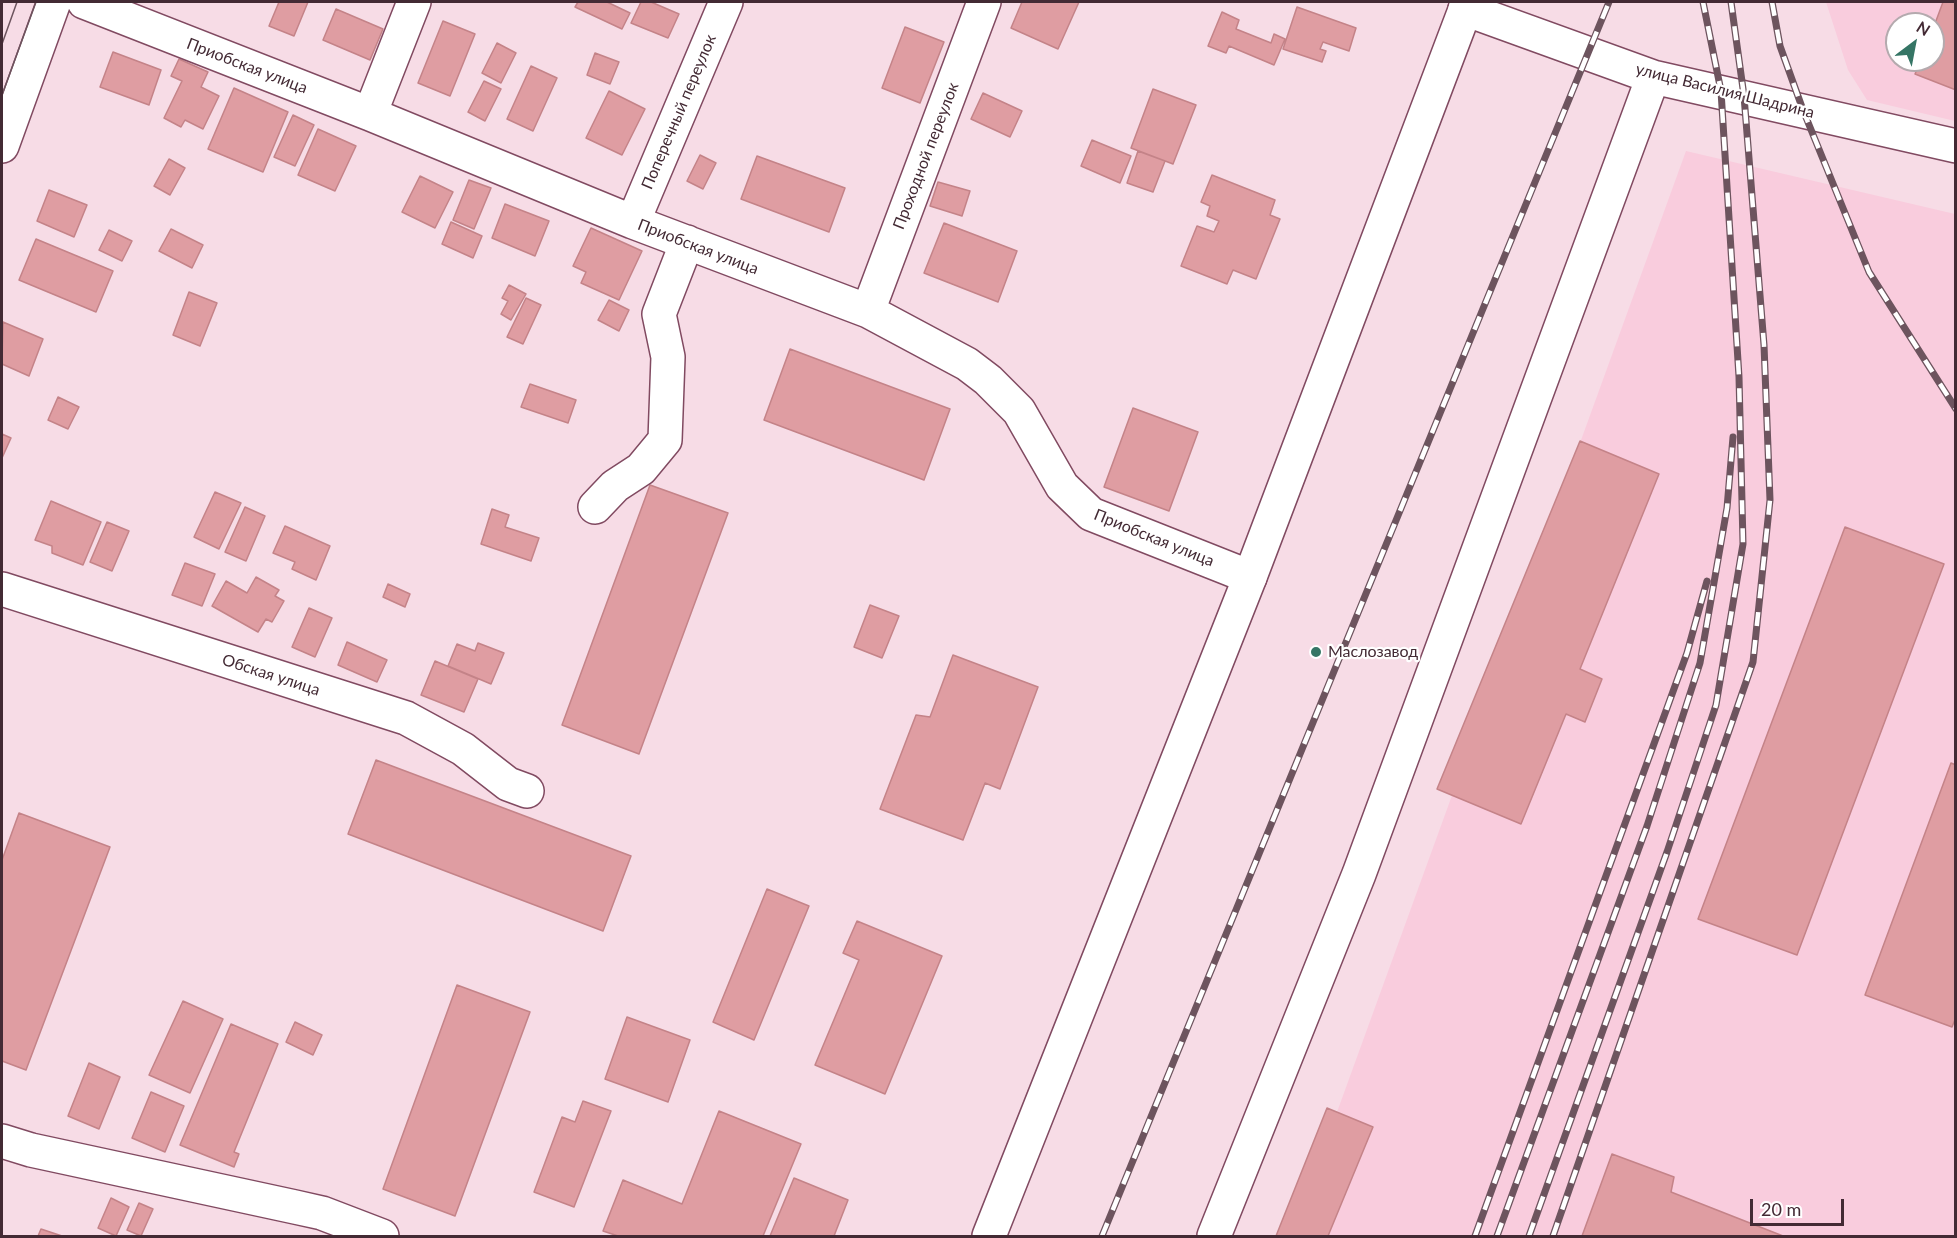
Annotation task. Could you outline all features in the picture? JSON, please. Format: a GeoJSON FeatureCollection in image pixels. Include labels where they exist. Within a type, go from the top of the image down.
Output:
{"type":"FeatureCollection","features":[{"type":"Feature","properties":{"kind":"street"},"geometry":{"type":"LineString","coordinates":[[2,146],[54,2]]}},
{"type":"Feature","properties":{"kind":"street","name":"Приобская улица"},"geometry":{"type":"LineString","coordinates":[[84,2],[370,114],[633,222],[868,311],[967,364],[988,380],[1019,411],[1062,486],[1091,514],[1250,577]]}},
{"type":"Feature","properties":{"kind":"street"},"geometry":{"type":"LineString","coordinates":[[370,114],[414,2]]}},
{"type":"Feature","properties":{"kind":"street","name":"Поперечный переулок"},"geometry":{"type":"LineString","coordinates":[[633,222],[726,2]]}},
{"type":"Feature","properties":{"kind":"street","name":"Проходной переулок"},"geometry":{"type":"LineString","coordinates":[[868,311],[984,2]]}},
{"type":"Feature","properties":{"kind":"street"},"geometry":{"type":"LineString","coordinates":[[989,1236],[1250,577],[1467,5]]}},
{"type":"Feature","properties":{"kind":"street","name":"улица Василия Шадрина"},"geometry":{"type":"LineString","coordinates":[[1467,5],[1653,77],[1956,146]]}},
{"type":"Feature","properties":{"kind":"street"},"geometry":{"type":"LineString","coordinates":[[1214,1236],[1359,874],[1653,77]]}},
{"type":"Feature","properties":{"kind":"street"},"geometry":{"type":"LineString","coordinates":[[595,507],[615,486],[641,469],[665,441],[668,357],[658,314],[687,242]]}},
{"type":"Feature","properties":{"kind":"street","name":"Обская улица"},"geometry":{"type":"LineString","coordinates":[[2,589],[406,718],[463,750],[508,784],[527,791]]}},
{"type":"Feature","properties":{"kind":"street"},"geometry":{"type":"LineString","coordinates":[[2,1141],[31,1150],[295,1206],[382,1236]]}},
{"type":"Feature","properties":{"kind":"shaded area"},"geometry":{"type":"Polygon","coordinates":[[[1826,2],[1955,2],[1955,121],[1867,100],[1848,70],[1826,2]]]}},
{"type":"Feature","properties":{"kind":"shaded area"},"geometry":{"type":"Polygon","coordinates":[[[1686,151],[1955,214],[1955,1236],[1292,1236],[1686,151]]]}},
{"type":"Feature","properties":{"kind":"building"},"geometry":{"type":"Polygon","coordinates":[[[279,2],[308,2],[294,36],[269,26],[279,2]]]}},
{"type":"Feature","properties":{"kind":"building"},"geometry":{"type":"Polygon","coordinates":[[[578,2],[607,2],[630,13],[622,29],[575,7],[578,2]]]}},
{"type":"Feature","properties":{"kind":"building"},"geometry":{"type":"Polygon","coordinates":[[[641,2],[651,2],[679,14],[668,38],[631,23],[641,2]]]}},
{"type":"Feature","properties":{"kind":"building"},"geometry":{"type":"Polygon","coordinates":[[[1022,2],[1079,2],[1058,49],[1011,28],[1022,2]]]}},
{"type":"Feature","properties":{"kind":"building"},"geometry":{"type":"Polygon","coordinates":[[[1943,2],[1956,2],[1956,90],[1915,74],[1916,72],[1945,72],[1945,12],[1939,12],[1943,2]]]}},
{"type":"Feature","properties":{"kind":"building"},"geometry":{"type":"Polygon","coordinates":[[[1297,7],[1356,28],[1349,51],[1323,42],[1320,49],[1326,51],[1322,62],[1283,49],[1297,7]]]}},
{"type":"Feature","properties":{"kind":"building"},"geometry":{"type":"Polygon","coordinates":[[[336,9],[383,29],[370,60],[323,40],[336,9]]]}},
{"type":"Feature","properties":{"kind":"building"},"geometry":{"type":"Polygon","coordinates":[[[1222,12],[1239,20],[1236,29],[1271,43],[1274,34],[1285,39],[1274,65],[1229,46],[1226,53],[1208,46],[1222,12]]]}},
{"type":"Feature","properties":{"kind":"building"},"geometry":{"type":"Polygon","coordinates":[[[443,21],[475,34],[450,96],[418,83],[443,21]]]}},
{"type":"Feature","properties":{"kind":"building"},"geometry":{"type":"Polygon","coordinates":[[[905,27],[944,42],[920,103],[882,88],[905,27]]]}},
{"type":"Feature","properties":{"kind":"building"},"geometry":{"type":"Polygon","coordinates":[[[497,43],[516,53],[501,83],[482,73],[497,43]]]}},
{"type":"Feature","properties":{"kind":"building"},"geometry":{"type":"Polygon","coordinates":[[[113,52],[161,70],[149,105],[100,87],[113,52]]]}},
{"type":"Feature","properties":{"kind":"building"},"geometry":{"type":"Polygon","coordinates":[[[595,53],[619,62],[610,84],[587,75],[595,53]]]}},
{"type":"Feature","properties":{"kind":"building"},"geometry":{"type":"Polygon","coordinates":[[[179,59],[208,72],[201,87],[219,96],[203,129],[185,120],[181,127],[164,118],[182,81],[171,76],[179,59]]]}},
{"type":"Feature","properties":{"kind":"building"},"geometry":{"type":"Polygon","coordinates":[[[531,66],[557,78],[533,131],[507,119],[531,66]]]}},
{"type":"Feature","properties":{"kind":"building"},"geometry":{"type":"Polygon","coordinates":[[[484,81],[501,89],[485,121],[468,112],[484,81]]]}},
{"type":"Feature","properties":{"kind":"building"},"geometry":{"type":"Polygon","coordinates":[[[234,88],[288,112],[263,172],[208,149],[234,88]]]}},
{"type":"Feature","properties":{"kind":"building"},"geometry":{"type":"Polygon","coordinates":[[[1153,89],[1196,105],[1173,164],[1131,148],[1153,89]]]}},
{"type":"Feature","properties":{"kind":"building"},"geometry":{"type":"Polygon","coordinates":[[[609,91],[645,109],[622,155],[586,138],[609,91]]]}},
{"type":"Feature","properties":{"kind":"building"},"geometry":{"type":"Polygon","coordinates":[[[983,93],[1022,111],[1010,137],[971,119],[983,93]]]}},
{"type":"Feature","properties":{"kind":"building"},"geometry":{"type":"Polygon","coordinates":[[[293,115],[314,125],[295,166],[274,157],[293,115]]]}},
{"type":"Feature","properties":{"kind":"building"},"geometry":{"type":"Polygon","coordinates":[[[318,129],[356,146],[335,191],[298,175],[318,129]]]}},
{"type":"Feature","properties":{"kind":"building"},"geometry":{"type":"Polygon","coordinates":[[[1092,140],[1131,156],[1120,183],[1081,166],[1092,140]]]}},
{"type":"Feature","properties":{"kind":"building"},"geometry":{"type":"Polygon","coordinates":[[[1138,151],[1165,161],[1153,192],[1127,183],[1138,151]]]}},
{"type":"Feature","properties":{"kind":"building"},"geometry":{"type":"Polygon","coordinates":[[[700,155],[716,163],[703,189],[687,181],[700,155]]]}},
{"type":"Feature","properties":{"kind":"building"},"geometry":{"type":"Polygon","coordinates":[[[757,156],[845,188],[829,232],[741,199],[757,156]]]}},
{"type":"Feature","properties":{"kind":"building"},"geometry":{"type":"Polygon","coordinates":[[[169,159],[185,168],[170,195],[154,186],[169,159]]]}},
{"type":"Feature","properties":{"kind":"building"},"geometry":{"type":"Polygon","coordinates":[[[1212,175],[1275,200],[1270,215],[1280,219],[1256,279],[1233,270],[1227,284],[1181,266],[1197,226],[1214,232],[1219,221],[1207,216],[1210,206],[1201,202],[1212,175]]]}},
{"type":"Feature","properties":{"kind":"building"},"geometry":{"type":"Polygon","coordinates":[[[420,176],[453,192],[435,228],[402,212],[420,176]]]}},
{"type":"Feature","properties":{"kind":"building"},"geometry":{"type":"Polygon","coordinates":[[[469,180],[491,188],[474,229],[453,220],[469,180]]]}},
{"type":"Feature","properties":{"kind":"building"},"geometry":{"type":"Polygon","coordinates":[[[938,182],[970,191],[962,216],[930,206],[938,182]]]}},
{"type":"Feature","properties":{"kind":"building"},"geometry":{"type":"Polygon","coordinates":[[[49,190],[87,205],[74,237],[37,221],[49,190]]]}},
{"type":"Feature","properties":{"kind":"building"},"geometry":{"type":"Polygon","coordinates":[[[505,204],[549,221],[535,256],[492,238],[505,204]]]}},
{"type":"Feature","properties":{"kind":"building"},"geometry":{"type":"Polygon","coordinates":[[[451,222],[482,236],[473,258],[442,244],[451,222]]]}},
{"type":"Feature","properties":{"kind":"building"},"geometry":{"type":"Polygon","coordinates":[[[944,223],[1017,251],[998,302],[924,273],[944,223]]]}},
{"type":"Feature","properties":{"kind":"building"},"geometry":{"type":"Polygon","coordinates":[[[591,228],[642,251],[619,300],[581,283],[586,272],[573,266],[591,228]]]}},
{"type":"Feature","properties":{"kind":"building"},"geometry":{"type":"Polygon","coordinates":[[[171,229],[203,245],[192,268],[159,251],[171,229]]]}},
{"type":"Feature","properties":{"kind":"building"},"geometry":{"type":"Polygon","coordinates":[[[109,230],[132,241],[122,261],[99,250],[109,230]]]}},
{"type":"Feature","properties":{"kind":"building"},"geometry":{"type":"Polygon","coordinates":[[[36,239],[113,271],[96,312],[19,280],[36,239]]]}},
{"type":"Feature","properties":{"kind":"building"},"geometry":{"type":"Polygon","coordinates":[[[509,285],[526,294],[511,320],[501,314],[508,301],[502,298],[509,285]]]}},
{"type":"Feature","properties":{"kind":"building"},"geometry":{"type":"Polygon","coordinates":[[[189,292],[217,303],[200,346],[173,335],[189,292]]]}},
{"type":"Feature","properties":{"kind":"building"},"geometry":{"type":"Polygon","coordinates":[[[526,298],[541,305],[523,344],[507,337],[526,298]]]}},
{"type":"Feature","properties":{"kind":"building"},"geometry":{"type":"Polygon","coordinates":[[[609,300],[629,310],[619,331],[598,320],[609,300]]]}},
{"type":"Feature","properties":{"kind":"building"},"geometry":{"type":"Polygon","coordinates":[[[3,322],[43,339],[29,376],[2,364],[3,322]]]}},
{"type":"Feature","properties":{"kind":"building"},"geometry":{"type":"Polygon","coordinates":[[[790,349],[950,409],[924,480],[764,420],[790,349]]]}},
{"type":"Feature","properties":{"kind":"building"},"geometry":{"type":"Polygon","coordinates":[[[530,384],[576,400],[568,423],[521,407],[530,384]]]}},
{"type":"Feature","properties":{"kind":"building"},"geometry":{"type":"Polygon","coordinates":[[[58,397],[79,407],[68,429],[48,420],[58,397]]]}},
{"type":"Feature","properties":{"kind":"building"},"geometry":{"type":"Polygon","coordinates":[[[1133,408],[1198,432],[1169,511],[1104,487],[1133,408]]]}},
{"type":"Feature","properties":{"kind":"building"},"geometry":{"type":"Polygon","coordinates":[[[2,434],[11,438],[2,458],[2,434]]]}},
{"type":"Feature","properties":{"kind":"building"},"geometry":{"type":"Polygon","coordinates":[[[1580,441],[1659,474],[1580,669],[1602,679],[1585,722],[1566,714],[1521,824],[1437,789],[1580,441]]]}},
{"type":"Feature","properties":{"kind":"building"},"geometry":{"type":"Polygon","coordinates":[[[650,485],[728,513],[639,754],[562,725],[650,485]]]}},
{"type":"Feature","properties":{"kind":"building"},"geometry":{"type":"Polygon","coordinates":[[[215,492],[241,503],[219,549],[194,537],[215,492]]]}},
{"type":"Feature","properties":{"kind":"building"},"geometry":{"type":"Polygon","coordinates":[[[51,501],[101,522],[83,565],[52,553],[52,546],[35,540],[51,501]]]}},
{"type":"Feature","properties":{"kind":"building"},"geometry":{"type":"Polygon","coordinates":[[[245,507],[265,516],[246,561],[225,552],[245,507]]]}},
{"type":"Feature","properties":{"kind":"building"},"geometry":{"type":"Polygon","coordinates":[[[492,509],[509,515],[505,527],[539,538],[531,561],[481,544],[492,509]]]}},
{"type":"Feature","properties":{"kind":"building"},"geometry":{"type":"Polygon","coordinates":[[[107,522],[129,531],[112,571],[90,562],[107,522]]]}},
{"type":"Feature","properties":{"kind":"building"},"geometry":{"type":"Polygon","coordinates":[[[285,526],[330,546],[316,580],[292,569],[295,562],[273,553],[285,526]]]}},
{"type":"Feature","properties":{"kind":"building"},"geometry":{"type":"Polygon","coordinates":[[[1845,527],[1944,564],[1797,955],[1698,919],[1845,527]]]}},
{"type":"Feature","properties":{"kind":"building"},"geometry":{"type":"Polygon","coordinates":[[[185,563],[215,574],[202,606],[172,595],[185,563]]]}},
{"type":"Feature","properties":{"kind":"building"},"geometry":{"type":"Polygon","coordinates":[[[256,577],[279,590],[275,596],[284,601],[272,622],[266,619],[258,632],[212,606],[226,581],[247,593],[256,577]]]}},
{"type":"Feature","properties":{"kind":"building"},"geometry":{"type":"Polygon","coordinates":[[[388,584],[410,594],[405,607],[383,597],[388,584]]]}},
{"type":"Feature","properties":{"kind":"building"},"geometry":{"type":"Polygon","coordinates":[[[870,605],[899,616],[882,658],[854,647],[870,605]]]}},
{"type":"Feature","properties":{"kind":"building"},"geometry":{"type":"Polygon","coordinates":[[[309,608],[332,618],[315,657],[292,647],[309,608]]]}},
{"type":"Feature","properties":{"kind":"building"},"geometry":{"type":"Polygon","coordinates":[[[347,642],[387,660],[377,682],[338,665],[347,642]]]}},
{"type":"Feature","properties":{"kind":"building"},"geometry":{"type":"Polygon","coordinates":[[[478,643],[504,653],[491,684],[448,666],[457,644],[475,651],[478,643]]]}},
{"type":"Feature","properties":{"kind":"building"},"geometry":{"type":"Polygon","coordinates":[[[953,655],[1038,687],[1000,789],[985,783],[963,840],[880,809],[916,715],[930,717],[953,655]]]}},
{"type":"Feature","properties":{"kind":"building"},"geometry":{"type":"Polygon","coordinates":[[[435,661],[478,679],[464,712],[421,695],[435,661]]]}},
{"type":"Feature","properties":{"kind":"building"},"geometry":{"type":"Polygon","coordinates":[[[376,760],[631,856],[603,931],[348,834],[376,760]]]}},
{"type":"Feature","properties":{"kind":"building"},"geometry":{"type":"Polygon","coordinates":[[[1951,763],[1956,765],[1956,1017],[1952,1027],[1865,995],[1951,763]]]}},
{"type":"Feature","properties":{"kind":"building"},"geometry":{"type":"Polygon","coordinates":[[[19,813],[110,847],[26,1070],[2,1061],[2,860],[19,813]]]}},
{"type":"Feature","properties":{"kind":"building"},"geometry":{"type":"Polygon","coordinates":[[[767,889],[809,906],[754,1040],[713,1022],[767,889]]]}},
{"type":"Feature","properties":{"kind":"building"},"geometry":{"type":"Polygon","coordinates":[[[857,921],[942,956],[885,1094],[815,1065],[859,960],[843,953],[857,921]]]}},
{"type":"Feature","properties":{"kind":"building"},"geometry":{"type":"Polygon","coordinates":[[[457,985],[530,1012],[455,1216],[383,1189],[457,985]]]}},
{"type":"Feature","properties":{"kind":"building"},"geometry":{"type":"Polygon","coordinates":[[[183,1001],[223,1019],[190,1093],[149,1075],[183,1001]]]}},
{"type":"Feature","properties":{"kind":"building"},"geometry":{"type":"Polygon","coordinates":[[[627,1017],[690,1040],[668,1102],[605,1079],[627,1017]]]}},
{"type":"Feature","properties":{"kind":"building"},"geometry":{"type":"Polygon","coordinates":[[[295,1022],[322,1035],[313,1055],[286,1042],[295,1022]]]}},
{"type":"Feature","properties":{"kind":"building"},"geometry":{"type":"Polygon","coordinates":[[[231,1024],[278,1044],[234,1152],[239,1154],[234,1167],[180,1145],[231,1024]]]}},
{"type":"Feature","properties":{"kind":"building"},"geometry":{"type":"Polygon","coordinates":[[[89,1063],[120,1077],[99,1129],[68,1116],[89,1063]]]}},
{"type":"Feature","properties":{"kind":"building"},"geometry":{"type":"Polygon","coordinates":[[[151,1092],[184,1106],[165,1152],[132,1138],[151,1092]]]}},
{"type":"Feature","properties":{"kind":"building"},"geometry":{"type":"Polygon","coordinates":[[[583,1101],[611,1111],[574,1207],[534,1192],[562,1117],[575,1122],[583,1101]]]}},
{"type":"Feature","properties":{"kind":"building"},"geometry":{"type":"Polygon","coordinates":[[[1327,1108],[1373,1127],[1328,1236],[1276,1236],[1327,1108]]]}},
{"type":"Feature","properties":{"kind":"building"},"geometry":{"type":"Polygon","coordinates":[[[719,1111],[801,1144],[763,1236],[618,1236],[603,1231],[623,1180],[682,1204],[719,1111]]]}},
{"type":"Feature","properties":{"kind":"building"},"geometry":{"type":"Polygon","coordinates":[[[1612,1154],[1674,1177],[1671,1192],[1783,1236],[1582,1236],[1612,1154]]]}},
{"type":"Feature","properties":{"kind":"building"},"geometry":{"type":"Polygon","coordinates":[[[794,1178],[848,1200],[834,1236],[770,1236],[794,1178]]]}},
{"type":"Feature","properties":{"kind":"building"},"geometry":{"type":"Polygon","coordinates":[[[111,1198],[129,1207],[116,1236],[98,1228],[111,1198]]]}},
{"type":"Feature","properties":{"kind":"building"},"geometry":{"type":"Polygon","coordinates":[[[139,1203],[153,1209],[141,1236],[127,1230],[139,1203]]]}},
{"type":"Feature","properties":{"kind":"building"},"geometry":{"type":"Polygon","coordinates":[[[41,1229],[62,1236],[38,1236],[41,1229]]]}},
{"type":"Feature","properties":{"kind":"tram line"},"geometry":{"type":"LineString","coordinates":[[2,44],[17,2]]}},
{"type":"Feature","properties":{"kind":"tram line"},"geometry":{"type":"LineString","coordinates":[[2,95],[36,2]]}},
{"type":"Feature","properties":{"kind":"railway"},"geometry":{"type":"LineString","coordinates":[[1102,1236],[1609,2]]}},
{"type":"Feature","properties":{"kind":"railway"},"geometry":{"type":"LineString","coordinates":[[1529,1236],[1667,852],[1716,705],[1743,544],[1739,377],[1721,91],[1703,2]]}},
{"type":"Feature","properties":{"kind":"railway"},"geometry":{"type":"LineString","coordinates":[[1553,1236],[1753,662],[1770,500],[1764,345],[1744,96],[1731,2]]}},
{"type":"Feature","properties":{"kind":"railway"},"geometry":{"type":"LineString","coordinates":[[1772,2],[1780,46],[1803,110],[1869,272],[1956,409]]}},
{"type":"Feature","properties":{"kind":"railway"},"geometry":{"type":"LineString","coordinates":[[1497,1236],[1647,826],[1700,663],[1727,508],[1733,437]]}},
{"type":"Feature","properties":{"kind":"railway"},"geometry":{"type":"LineString","coordinates":[[1475,1236],[1687,653],[1707,581]]}},
{"type":"Feature","properties":{"kind":"place","name":"Маслозавод"},"geometry":{"type":"Point","coordinates":[1316,652]}}]}
